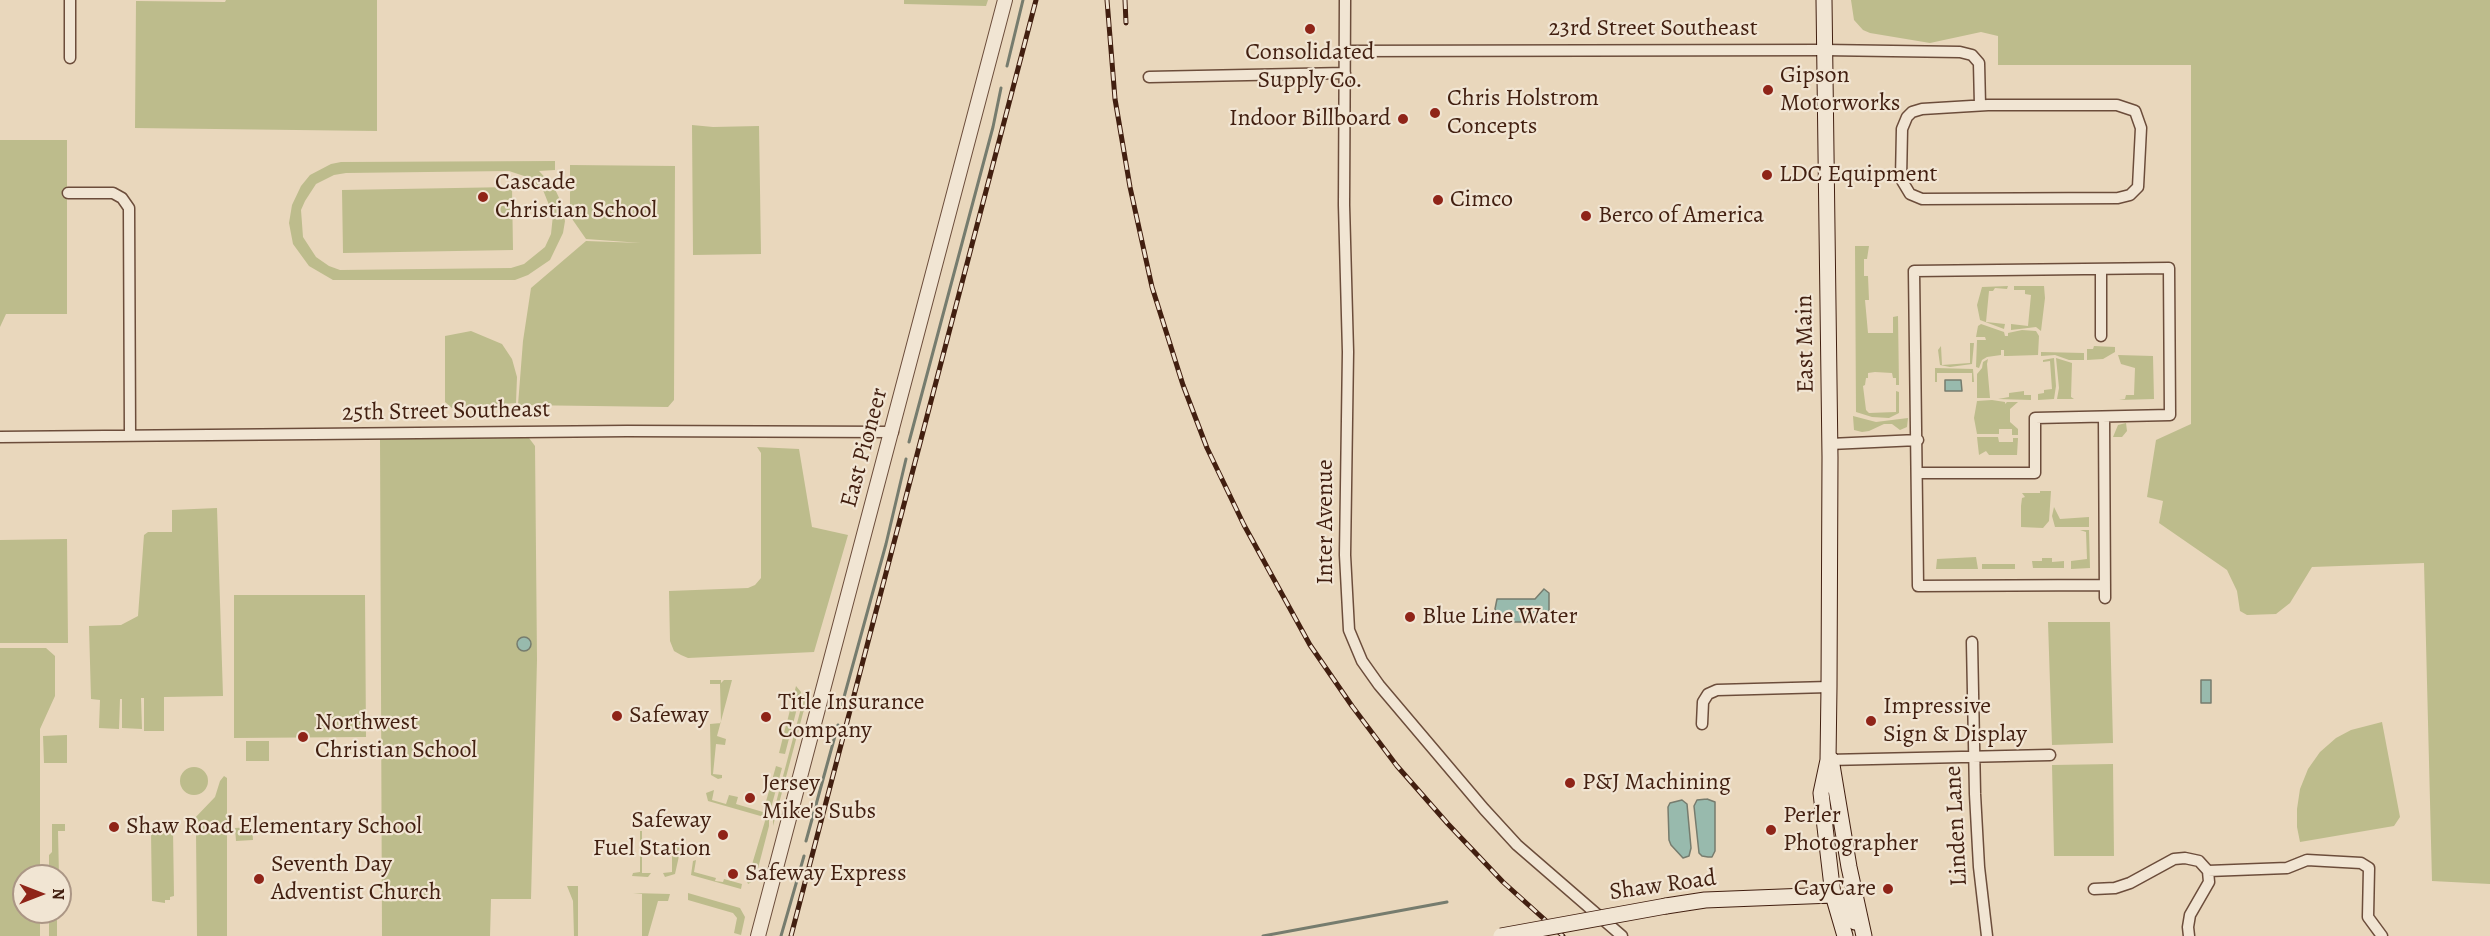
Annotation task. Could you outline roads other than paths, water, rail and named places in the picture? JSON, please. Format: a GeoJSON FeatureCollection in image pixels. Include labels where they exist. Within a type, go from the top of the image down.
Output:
{"type":"FeatureCollection","features":[{"type":"Feature","properties":{"kind":"main road","name":"East Main"},"geometry":{"type":"LineString","coordinates":[[1824,0],[1830,444],[1830,760],[1864,936]]}},
{"type":"Feature","properties":{"kind":"main road","name":"East Main"},"geometry":{"type":"LineString","coordinates":[[1830,760],[1821,793],[1833,895],[1845,936]]}},
{"type":"Feature","properties":{"kind":"main road","name":"East Main"},"geometry":{"type":"LineString","coordinates":[[1833,895],[1841,876],[1840,806]]}},
{"type":"Feature","properties":{"kind":"main road","name":"Shaw Road"},"geometry":{"type":"LineString","coordinates":[[1501,936],[1705,900],[1833,895]]}},
{"type":"Feature","properties":{"kind":"main road"},"geometry":{"type":"LineString","coordinates":[[1833,895],[1849,905],[1859,936]]}},
{"type":"Feature","properties":{"kind":"street"},"geometry":{"type":"LineString","coordinates":[[70,0],[70,58]]}},
{"type":"Feature","properties":{"kind":"street","name":"East Pioneer"},"geometry":{"type":"LineString","coordinates":[[758,936],[893,432],[1005,0]]}},
{"type":"Feature","properties":{"kind":"street","name":"Inter Avenue"},"geometry":{"type":"LineString","coordinates":[[1345,0],[1344,205],[1348,352],[1345,555],[1349,630],[1362,661],[1379,685],[1425,742],[1497,824],[1517,846],[1622,936]]}},
{"type":"Feature","properties":{"kind":"street","name":"23rd Street Southeast"},"geometry":{"type":"LineString","coordinates":[[1345,51],[1960,52],[1972,55],[1979,63],[1980,105]]}},
{"type":"Feature","properties":{"kind":"street"},"geometry":{"type":"LineString","coordinates":[[1149,77],[1345,73]]}},
{"type":"Feature","properties":{"kind":"street"},"geometry":{"type":"LineString","coordinates":[[1980,105],[2117,105],[2135,111],[2141,128],[2138,187],[2130,195],[2118,198],[1922,199],[1910,194],[1901,179],[1902,129],[1907,117],[1911,112],[1922,109],[1980,105]]}},
{"type":"Feature","properties":{"kind":"street"},"geometry":{"type":"LineString","coordinates":[[68,193],[113,193],[122,198],[129,208],[130,435]]}},
{"type":"Feature","properties":{"kind":"street"},"geometry":{"type":"LineString","coordinates":[[1918,472],[2035,472],[2035,418],[2170,415],[2169,268],[1914,271],[1918,440],[1918,472],[1918,586],[2105,585]]}},
{"type":"Feature","properties":{"kind":"street"},"geometry":{"type":"LineString","coordinates":[[2101,269],[2101,336]]}},
{"type":"Feature","properties":{"kind":"street"},"geometry":{"type":"LineString","coordinates":[[2104,417],[2105,598]]}},
{"type":"Feature","properties":{"kind":"street","name":"25th Street Southeast"},"geometry":{"type":"LineString","coordinates":[[0,437],[593,431],[893,432]]}},
{"type":"Feature","properties":{"kind":"street"},"geometry":{"type":"LineString","coordinates":[[1830,444],[1918,440]]}},
{"type":"Feature","properties":{"kind":"street","name":"Linden Lane"},"geometry":{"type":"LineString","coordinates":[[1972,642],[1978,856],[1987,936]]}},
{"type":"Feature","properties":{"kind":"street"},"geometry":{"type":"LineString","coordinates":[[1702,724],[1703,702],[1708,694],[1717,690],[1829,687]]}},
{"type":"Feature","properties":{"kind":"street"},"geometry":{"type":"LineString","coordinates":[[1830,760],[2050,755]]}},
{"type":"Feature","properties":{"kind":"street"},"geometry":{"type":"LineString","coordinates":[[2094,889],[2115,888],[2130,883],[2168,862],[2179,859],[2199,861],[2208,871],[2209,882],[2188,921],[2189,936]]}},
{"type":"Feature","properties":{"kind":"street"},"geometry":{"type":"LineString","coordinates":[[2208,871],[2287,868],[2307,860],[2361,863],[2369,868],[2368,917],[2382,936]]}},
{"type":"Feature","properties":{"kind":"waterway"},"geometry":{"type":"LineString","coordinates":[[1007,66],[1023,0]]}},
{"type":"Feature","properties":{"kind":"waterway"},"geometry":{"type":"LineString","coordinates":[[909,442],[993,127],[1001,88]]}},
{"type":"Feature","properties":{"kind":"waterway"},"geometry":{"type":"LineString","coordinates":[[841,708],[886,544],[906,459]]}},
{"type":"Feature","properties":{"kind":"waterway"},"geometry":{"type":"LineString","coordinates":[[806,841],[838,725]]}},
{"type":"Feature","properties":{"kind":"waterway"},"geometry":{"type":"LineString","coordinates":[[781,936],[804,856]]}},
{"type":"Feature","properties":{"kind":"waterway"},"geometry":{"type":"LineString","coordinates":[[1263,936],[1447,902]]}},
{"type":"Feature","properties":{"kind":"railway"},"geometry":{"type":"LineString","coordinates":[[791,936],[1036,0]]}},
{"type":"Feature","properties":{"kind":"railway"},"geometry":{"type":"LineString","coordinates":[[1107,0],[1115,99],[1130,187],[1152,287],[1183,385],[1207,448],[1244,525],[1310,645],[1397,766],[1503,882],[1563,936]]}},
{"type":"Feature","properties":{"kind":"railway"},"geometry":{"type":"LineString","coordinates":[[1125,0],[1126,23]]}},
{"type":"Feature","properties":{"kind":"place","name":"Consolidated Supply Co."},"geometry":{"type":"Point","coordinates":[1310,29]}},
{"type":"Feature","properties":{"kind":"place","name":"Gipson Motorworks"},"geometry":{"type":"Point","coordinates":[1768,90]}},
{"type":"Feature","properties":{"kind":"place","name":"Chris Holstrom Concepts"},"geometry":{"type":"Point","coordinates":[1435,113]}},
{"type":"Feature","properties":{"kind":"place","name":"Indoor Billboard"},"geometry":{"type":"Point","coordinates":[1403,119]}},
{"type":"Feature","properties":{"kind":"place","name":"LDC Equipment"},"geometry":{"type":"Point","coordinates":[1767,175]}},
{"type":"Feature","properties":{"kind":"place","name":"Cascade Christian School"},"geometry":{"type":"Point","coordinates":[483,197]}},
{"type":"Feature","properties":{"kind":"place","name":"Cimco"},"geometry":{"type":"Point","coordinates":[1438,200]}},
{"type":"Feature","properties":{"kind":"place","name":"Berco of America"},"geometry":{"type":"Point","coordinates":[1586,216]}},
{"type":"Feature","properties":{"kind":"place","name":"Blue Line Water"},"geometry":{"type":"Point","coordinates":[1410,617]}},
{"type":"Feature","properties":{"kind":"place","name":"Safeway"},"geometry":{"type":"Point","coordinates":[617,716]}},
{"type":"Feature","properties":{"kind":"place","name":"Title Insurance Company"},"geometry":{"type":"Point","coordinates":[766,717]}},
{"type":"Feature","properties":{"kind":"place","name":"Impressive Sign & Display"},"geometry":{"type":"Point","coordinates":[1871,721]}},
{"type":"Feature","properties":{"kind":"place","name":"Northwest Christian School"},"geometry":{"type":"Point","coordinates":[303,737]}},
{"type":"Feature","properties":{"kind":"place","name":"P&J Machining"},"geometry":{"type":"Point","coordinates":[1570,783]}},
{"type":"Feature","properties":{"kind":"place","name":"Jersey Mike's Subs"},"geometry":{"type":"Point","coordinates":[750,798]}},
{"type":"Feature","properties":{"kind":"place","name":"Shaw Road Elementary School"},"geometry":{"type":"Point","coordinates":[114,827]}},
{"type":"Feature","properties":{"kind":"place","name":"Perler Photographer"},"geometry":{"type":"Point","coordinates":[1771,830]}},
{"type":"Feature","properties":{"kind":"place","name":"Safeway Fuel Station"},"geometry":{"type":"Point","coordinates":[723,835]}},
{"type":"Feature","properties":{"kind":"place","name":"Safeway Express"},"geometry":{"type":"Point","coordinates":[733,874]}},
{"type":"Feature","properties":{"kind":"place","name":"Seventh Day Adventist Church"},"geometry":{"type":"Point","coordinates":[259,879]}},
{"type":"Feature","properties":{"kind":"place","name":"CayCare"},"geometry":{"type":"Point","coordinates":[1888,889]}}]}
